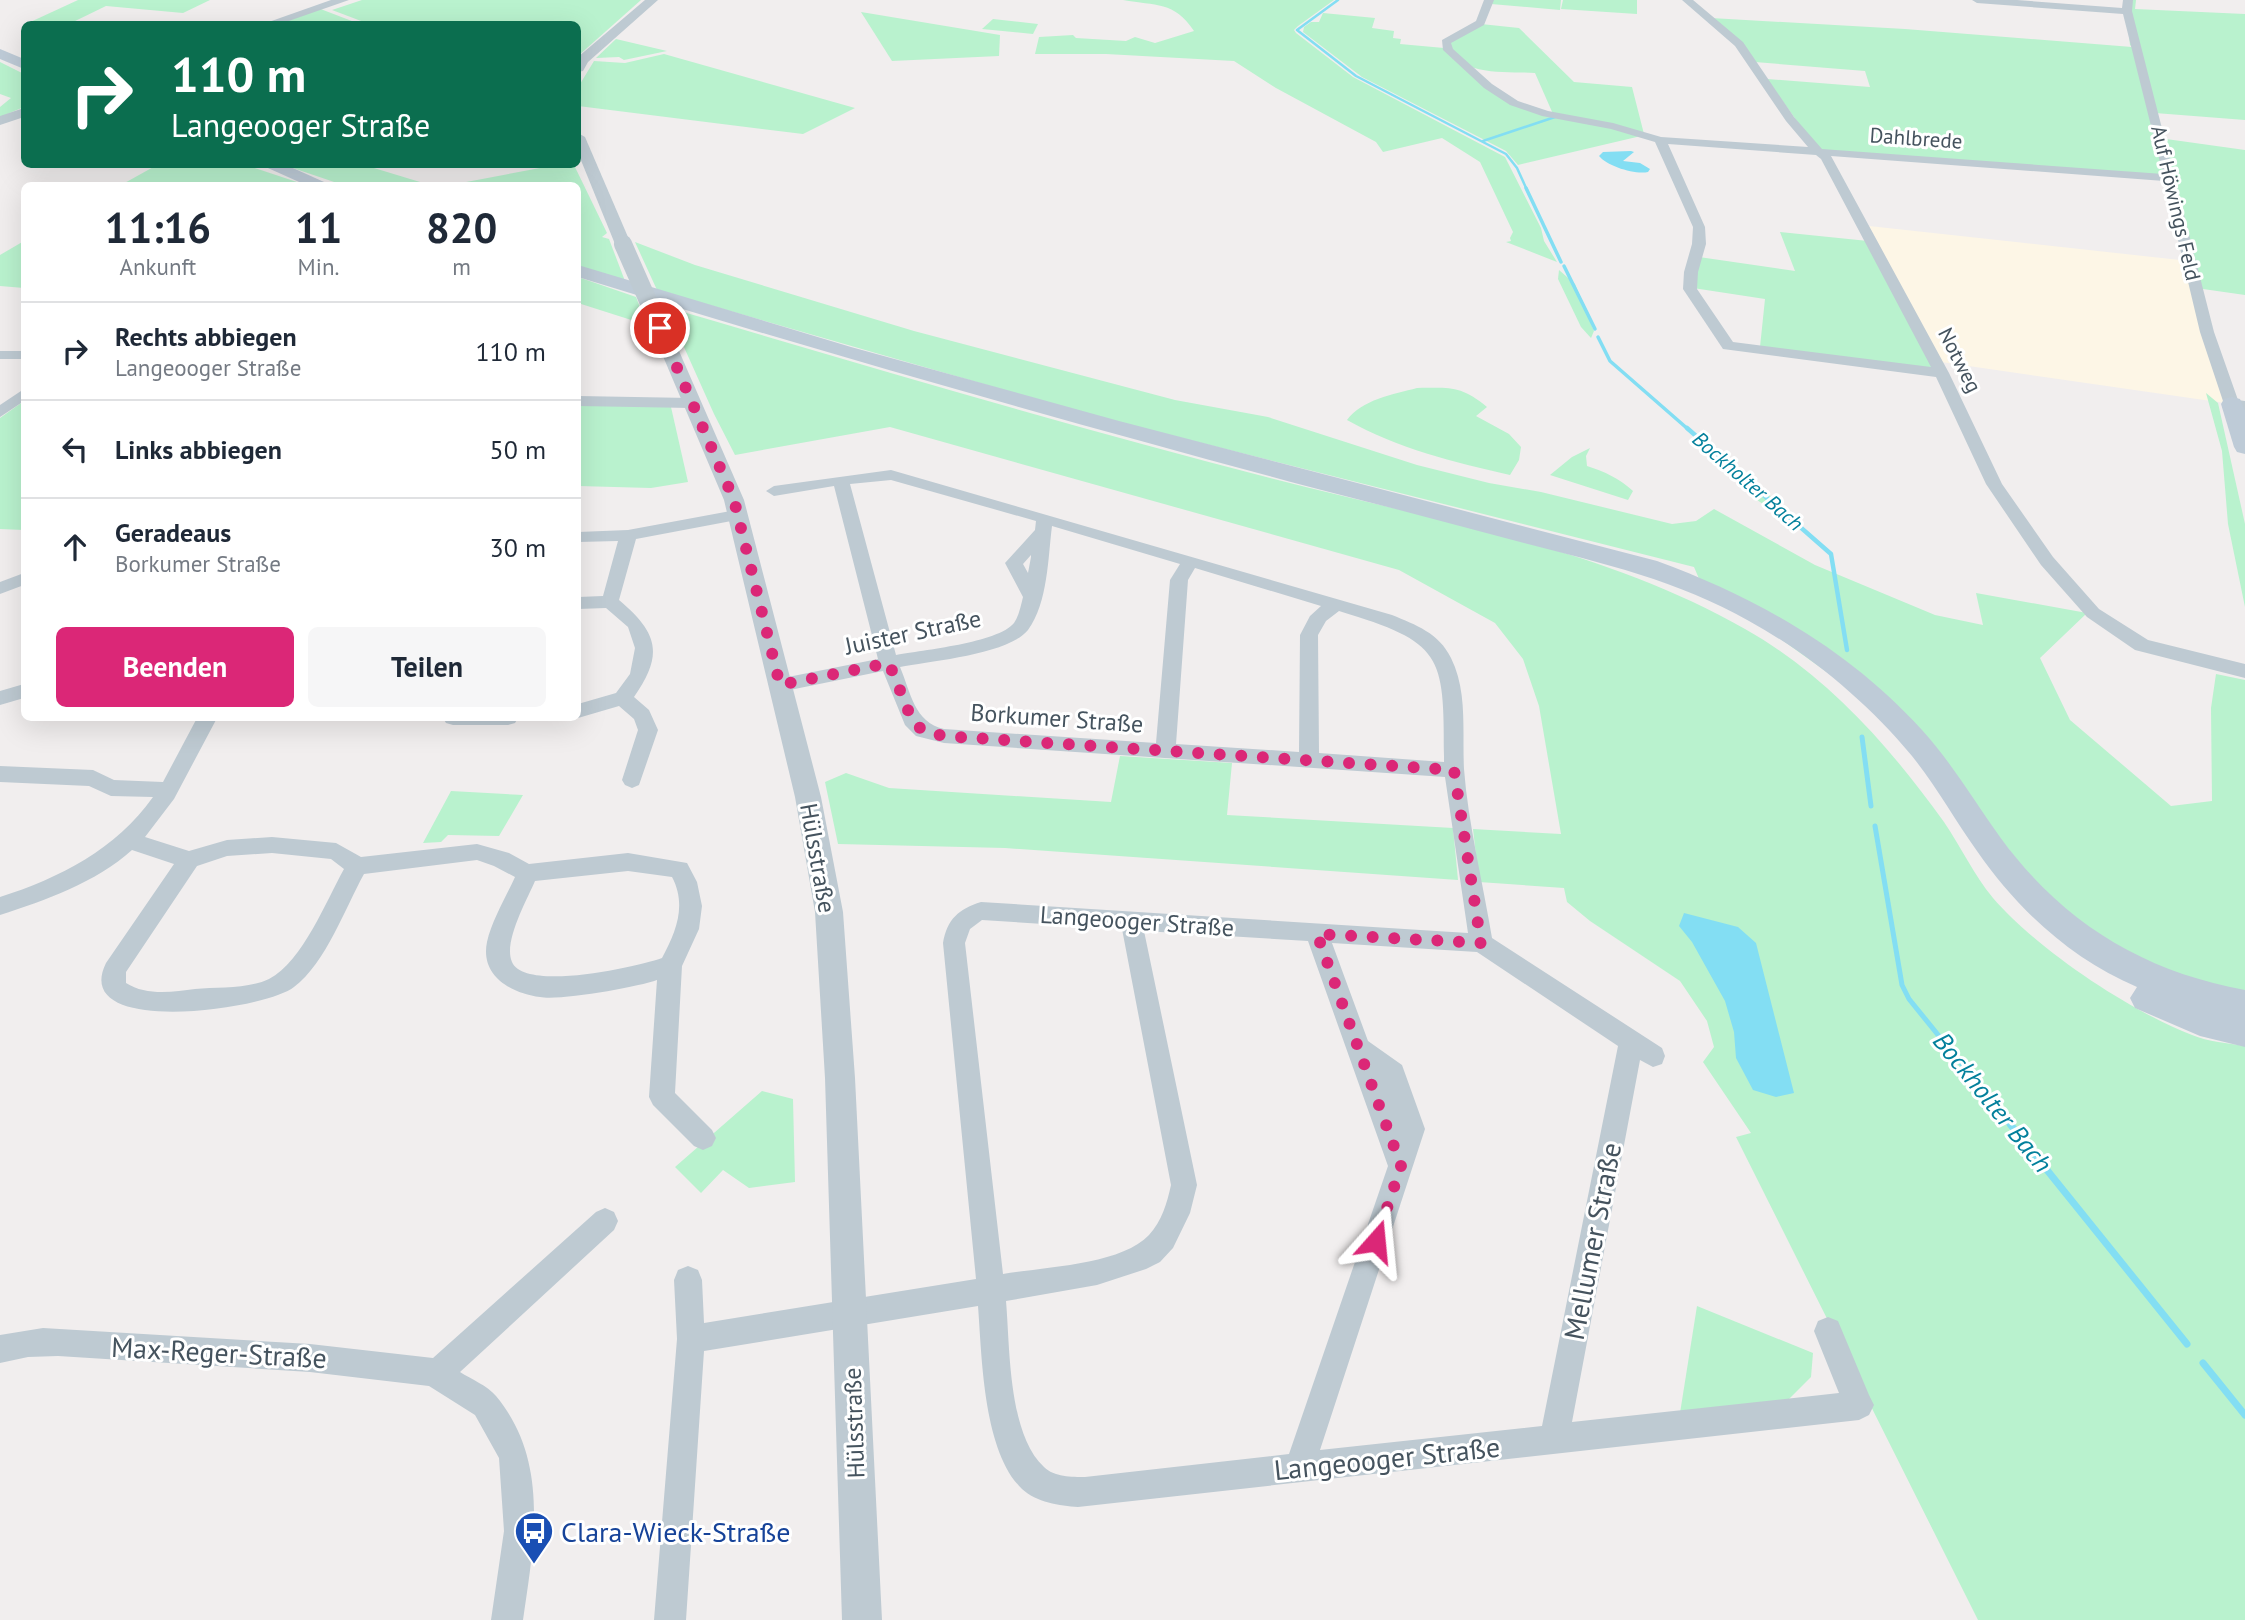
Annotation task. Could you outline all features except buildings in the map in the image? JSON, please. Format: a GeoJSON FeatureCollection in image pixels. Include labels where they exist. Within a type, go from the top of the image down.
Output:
{"type":"FeatureCollection","features":[{"type":"Feature","properties":{"kind":"main road"},"geometry":{"type":"LineString","coordinates":[[0,53],[21,64]]}},
{"type":"Feature","properties":{"kind":"main road"},"geometry":{"type":"LineString","coordinates":[[278,168],[314,182]]}},
{"type":"Feature","properties":{"kind":"main road"},"geometry":{"type":"LineString","coordinates":[[581,272],[938,380],[1197,451],[1648,567],[1719,594],[1770,619],[1854,679],[1914,738],[2001,862],[2026,890],[2078,938],[2127,968],[2158,982],[2189,994],[2245,1005]]}},
{"type":"Feature","properties":{"kind":"main road","name":"Auf Höwings Feld"},"geometry":{"type":"LineString","coordinates":[[2239,405],[2245,423]]}},
{"type":"Feature","properties":{"kind":"main road","name":"Auf Höwings Feld"},"geometry":{"type":"LineString","coordinates":[[2239,405],[2245,447]]}},
{"type":"Feature","properties":{"kind":"main road"},"geometry":{"type":"LineString","coordinates":[[1578,549],[1644,572],[1716,604],[1774,636],[1823,669],[1894,738],[1945,809],[1970,850],[2011,901],[2037,926],[2092,967],[2157,1003],[2200,1021],[2245,1032]]}},
{"type":"Feature","properties":{"kind":"street"},"geometry":{"type":"LineString","coordinates":[[278,21],[343,0]]}},
{"type":"Feature","properties":{"kind":"street"},"geometry":{"type":"LineString","coordinates":[[581,63],[652,0]]}},
{"type":"Feature","properties":{"kind":"street","name":"Dahlbrede"},"geometry":{"type":"LineString","coordinates":[[1489,0],[1480,23],[1446,42],[1448,50],[1488,86],[1514,103],[1532,110],[1606,124],[1660,140],[2169,178]]}},
{"type":"Feature","properties":{"kind":"street","name":"Notweg"},"geometry":{"type":"LineString","coordinates":[[1687,0],[1739,44],[1790,119],[1815,149],[1826,157],[1942,373],[2001,495],[2047,561],[2093,613],[2142,646],[2245,671]]}},
{"type":"Feature","properties":{"kind":"street"},"geometry":{"type":"LineString","coordinates":[[1977,0],[2127,5]]}},
{"type":"Feature","properties":{"kind":"street","name":"Auf Höwings Feld"},"geometry":{"type":"LineString","coordinates":[[2127,5],[2207,332],[2239,405]]}},
{"type":"Feature","properties":{"kind":"street"},"geometry":{"type":"LineString","coordinates":[[0,121],[21,112]]}},
{"type":"Feature","properties":{"kind":"street"},"geometry":{"type":"LineString","coordinates":[[1660,140],[1699,227],[1699,244],[1691,272],[1690,289],[1728,346],[1942,373]]}},
{"type":"Feature","properties":{"kind":"street","name":"Hülsstraße"},"geometry":{"type":"LineString","coordinates":[[581,144],[728,485],[808,797],[829,912],[836,1002],[862,1620]]}},
{"type":"Feature","properties":{"kind":"street"},"geometry":{"type":"LineString","coordinates":[[0,355],[21,355]]}},
{"type":"Feature","properties":{"kind":"street"},"geometry":{"type":"LineString","coordinates":[[0,412],[21,396]]}},
{"type":"Feature","properties":{"kind":"street"},"geometry":{"type":"LineString","coordinates":[[581,401],[691,403]]}},
{"type":"Feature","properties":{"kind":"street"},"geometry":{"type":"LineString","coordinates":[[774,491],[891,475],[1044,524],[1191,561],[1386,619],[1412,631],[1434,646],[1450,681],[1454,770],[1481,943]]}},
{"type":"Feature","properties":{"kind":"street","name":"Borkumer Straße"},"geometry":{"type":"LineString","coordinates":[[841,480],[889,663],[912,720],[923,731],[944,736],[1454,770]]}},
{"type":"Feature","properties":{"kind":"street"},"geometry":{"type":"LineString","coordinates":[[581,537],[628,535],[736,515]]}},
{"type":"Feature","properties":{"kind":"street","name":"Juister Straße"},"geometry":{"type":"LineString","coordinates":[[780,685],[989,643],[1009,636],[1021,625],[1031,595],[1044,524]]}},
{"type":"Feature","properties":{"kind":"street"},"geometry":{"type":"LineString","coordinates":[[610,601],[628,535]]}},
{"type":"Feature","properties":{"kind":"street"},"geometry":{"type":"LineString","coordinates":[[1165,752],[1179,580],[1191,561]]}},
{"type":"Feature","properties":{"kind":"street"},"geometry":{"type":"LineString","coordinates":[[0,588],[21,580]]}},
{"type":"Feature","properties":{"kind":"street"},"geometry":{"type":"LineString","coordinates":[[581,603],[610,601],[636,624],[644,648],[639,675],[623,698],[581,710]]}},
{"type":"Feature","properties":{"kind":"street"},"geometry":{"type":"LineString","coordinates":[[1310,761],[1309,635],[1312,624],[1319,615],[1336,605]]}},
{"type":"Feature","properties":{"kind":"street"},"geometry":{"type":"LineString","coordinates":[[0,698],[21,692]]}},
{"type":"Feature","properties":{"kind":"street"},"geometry":{"type":"LineString","coordinates":[[623,698],[642,715],[648,730],[632,780]]}},
{"type":"Feature","properties":{"kind":"street"},"geometry":{"type":"LineString","coordinates":[[0,906],[53,888],[96,864],[128,840],[152,815],[205,721]]}},
{"type":"Feature","properties":{"kind":"street"},"geometry":{"type":"LineString","coordinates":[[0,774],[93,778],[111,788],[167,790]]}},
{"type":"Feature","properties":{"kind":"street"},"geometry":{"type":"LineString","coordinates":[[128,840],[189,860],[227,848],[272,845],[336,851],[357,866],[477,852],[501,859],[527,873],[628,862],[679,869],[690,886],[692,910],[684,939],[670,965],[662,1097],[703,1138]]}},
{"type":"Feature","properties":{"kind":"street"},"geometry":{"type":"LineString","coordinates":[[189,860],[114,970],[115,988],[125,997],[175,1002],[263,991],[281,984],[297,970],[357,866]]}},
{"type":"Feature","properties":{"kind":"street"},"geometry":{"type":"LineString","coordinates":[[527,873],[498,943],[500,967],[514,980],[542,988],[640,976],[670,965]]}},
{"type":"Feature","properties":{"kind":"street","name":"Langeooger Straße"},"geometry":{"type":"LineString","coordinates":[[1481,943],[981,911],[966,917],[955,931],[954,943],[1006,1428],[1016,1455],[1033,1478],[1061,1492],[1085,1492],[1859,1405],[1828,1331]]}},
{"type":"Feature","properties":{"kind":"street"},"geometry":{"type":"LineString","coordinates":[[691,1339],[1122,1266],[1151,1252],[1168,1230],[1179,1209],[1184,1185],[1131,920]]}},
{"type":"Feature","properties":{"kind":"street"},"geometry":{"type":"LineString","coordinates":[[1300,1466],[1401,1166],[1317,934]]}},
{"type":"Feature","properties":{"kind":"street","name":"Mellumer Straße"},"geometry":{"type":"LineString","coordinates":[[1481,943],[1642,1049],[1554,1441]]}},
{"type":"Feature","properties":{"kind":"street"},"geometry":{"type":"LineString","coordinates":[[437,1374],[605,1221]]}},
{"type":"Feature","properties":{"kind":"street"},"geometry":{"type":"LineString","coordinates":[[670,1620],[691,1339],[688,1280]]}},
{"type":"Feature","properties":{"kind":"street","name":"Max-Reger-Straße"},"geometry":{"type":"LineString","coordinates":[[0,1349],[35,1343],[210,1351],[339,1359],[425,1370],[437,1374],[485,1405],[514,1455],[520,1531],[507,1620]]}},
{"type":"Feature","properties":{"kind":"shaded area"},"geometry":{"type":"Polygon","coordinates":[[[1869,226],[2189,261],[2232,404],[1941,362],[1869,226]]]}},
{"type":"Feature","properties":{"kind":"green space"},"geometry":{"type":"Polygon","coordinates":[[[78,0],[210,0],[183,13],[106,6],[75,21],[32,21],[78,0]]]}},
{"type":"Feature","properties":{"kind":"green space"},"geometry":{"type":"Polygon","coordinates":[[[362,0],[641,0],[581,53],[581,21],[361,21],[332,10],[362,0]]]}},
{"type":"Feature","properties":{"kind":"green space"},"geometry":{"type":"Polygon","coordinates":[[[1123,0],[1334,0],[1298,26],[1294,30],[1296,33],[1353,77],[1505,157],[1541,228],[1544,241],[1557,262],[1506,242],[1511,241],[1513,232],[1480,162],[1442,138],[1383,152],[1376,142],[1276,88],[1234,61],[1106,54],[1035,54],[1039,37],[1073,35],[1076,38],[1126,41],[1135,37],[1155,43],[1194,31],[1179,14],[1163,6],[1123,0]]]}},
{"type":"Feature","properties":{"kind":"green space"},"geometry":{"type":"Polygon","coordinates":[[[1492,0],[1561,0],[1560,10],[1491,4],[1492,0]]]}},
{"type":"Feature","properties":{"kind":"green space"},"geometry":{"type":"Polygon","coordinates":[[[1563,0],[1637,0],[1637,14],[1561,9],[1563,0]]]}},
{"type":"Feature","properties":{"kind":"green space"},"geometry":{"type":"Polygon","coordinates":[[[2125,0],[2136,0],[2135,9],[2245,14],[2245,120],[2155,113],[2159,138],[2245,150],[2245,295],[2196,288],[2169,178],[1822,151],[1816,148],[1767,79],[1870,87],[1865,71],[1755,62],[1711,18],[1905,29],[2132,47],[2125,0]]]}},
{"type":"Feature","properties":{"kind":"green space"},"geometry":{"type":"Polygon","coordinates":[[[318,8],[352,21],[278,21],[318,8]]]}},
{"type":"Feature","properties":{"kind":"green space"},"geometry":{"type":"Polygon","coordinates":[[[861,12],[1000,35],[999,56],[892,61],[861,12]]]}},
{"type":"Feature","properties":{"kind":"green space"},"geometry":{"type":"Polygon","coordinates":[[[1323,13],[1375,18],[1372,28],[1394,31],[1393,38],[1401,39],[1400,44],[1444,48],[1506,101],[1641,136],[1518,165],[1506,151],[1362,77],[1303,32],[1304,27],[1311,22],[1319,22],[1323,13]]]}},
{"type":"Feature","properties":{"kind":"green space"},"geometry":{"type":"Polygon","coordinates":[[[993,19],[1038,24],[1033,34],[982,29],[993,19]]]}},
{"type":"Feature","properties":{"kind":"green space"},"geometry":{"type":"Polygon","coordinates":[[[1481,24],[1519,28],[1574,82],[1632,87],[1644,134],[1553,114],[1535,73],[1497,72],[1461,62],[1449,42],[1481,24]]]}},
{"type":"Feature","properties":{"kind":"green space"},"geometry":{"type":"Polygon","coordinates":[[[616,39],[667,51],[624,60],[619,57],[596,58],[616,39]]]}},
{"type":"Feature","properties":{"kind":"green space"},"geometry":{"type":"Polygon","coordinates":[[[664,54],[855,108],[803,134],[581,106],[581,82],[594,61],[625,63],[664,54]]]}},
{"type":"Feature","properties":{"kind":"green space"},"geometry":{"type":"Polygon","coordinates":[[[0,62],[21,72],[21,108],[0,117],[0,107],[11,98],[0,94],[0,62]]]}},
{"type":"Feature","properties":{"kind":"green space"},"geometry":{"type":"Polygon","coordinates":[[[152,168],[255,168],[297,182],[126,182],[152,168]]]}},
{"type":"Feature","properties":{"kind":"green space"},"geometry":{"type":"Polygon","coordinates":[[[293,168],[374,168],[420,182],[334,182],[293,168]]]}},
{"type":"Feature","properties":{"kind":"green space"},"geometry":{"type":"Polygon","coordinates":[[[540,168],[575,168],[607,233],[602,237],[609,239],[625,281],[581,267],[581,182],[466,182],[540,168]]]}},
{"type":"Feature","properties":{"kind":"green space"},"geometry":{"type":"Polygon","coordinates":[[[1780,232],[1868,241],[1933,368],[1760,347],[1765,299],[1693,288],[1699,257],[1795,271],[1780,232]]]}},
{"type":"Feature","properties":{"kind":"green space"},"geometry":{"type":"Polygon","coordinates":[[[635,242],[695,265],[914,331],[1175,400],[1268,417],[1417,465],[1489,483],[1541,492],[1672,524],[1696,521],[1714,509],[1815,565],[1935,615],[1983,625],[1976,593],[2087,613],[2040,658],[2070,720],[2171,806],[2212,801],[2211,708],[2216,674],[2245,680],[2245,1000],[2221,996],[2067,923],[1924,742],[1700,581],[1694,567],[1094,416],[657,290],[635,242]]]}},
{"type":"Feature","properties":{"kind":"green space"},"geometry":{"type":"Polygon","coordinates":[[[21,243],[21,288],[0,286],[0,255],[21,243]]]}},
{"type":"Feature","properties":{"kind":"green space"},"geometry":{"type":"Polygon","coordinates":[[[1559,270],[1575,284],[1594,331],[1591,338],[1581,327],[1558,279],[1559,270]]]}},
{"type":"Feature","properties":{"kind":"green space"},"geometry":{"type":"Polygon","coordinates":[[[581,278],[636,297],[647,325],[581,304],[581,278]]]}},
{"type":"Feature","properties":{"kind":"green space"},"geometry":{"type":"Polygon","coordinates":[[[666,307],[1121,438],[1575,556],[1690,601],[1745,629],[1803,668],[1879,740],[1944,822],[1993,898],[2034,938],[2085,977],[2167,1024],[2205,1039],[2245,1046],[2245,1620],[1978,1620],[1736,1137],[1751,1133],[1703,1062],[1714,1047],[1707,1021],[1680,981],[1590,921],[1567,902],[1564,888],[1479,882],[1473,829],[1561,834],[1539,706],[1523,659],[1495,623],[1399,570],[890,427],[735,455],[666,307]]]}},
{"type":"Feature","properties":{"kind":"green space"},"geometry":{"type":"Polygon","coordinates":[[[1417,388],[1462,391],[1487,407],[1476,416],[1509,434],[1521,447],[1519,460],[1510,475],[1406,447],[1347,420],[1369,403],[1417,388]]]}},
{"type":"Feature","properties":{"kind":"green space"},"geometry":{"type":"Polygon","coordinates":[[[2206,393],[2218,403],[2245,524],[2245,607],[2228,524],[2222,451],[2206,393]]]}},
{"type":"Feature","properties":{"kind":"green space"},"geometry":{"type":"Polygon","coordinates":[[[21,403],[21,530],[0,529],[0,418],[21,403]]]}},
{"type":"Feature","properties":{"kind":"green space"},"geometry":{"type":"Polygon","coordinates":[[[581,405],[671,407],[688,482],[651,488],[581,486],[581,405]]]}},
{"type":"Feature","properties":{"kind":"green space"},"geometry":{"type":"Polygon","coordinates":[[[1590,448],[1586,456],[1587,466],[1628,486],[1633,491],[1628,500],[1550,475],[1572,457],[1590,448]]]}},
{"type":"Feature","properties":{"kind":"green space"},"geometry":{"type":"Polygon","coordinates":[[[1749,486],[1767,491],[1788,522],[1746,492],[1749,486]]]}},
{"type":"Feature","properties":{"kind":"green space"},"geometry":{"type":"Polygon","coordinates":[[[1120,756],[1232,763],[1227,815],[1453,828],[1458,880],[1005,848],[838,844],[825,782],[846,773],[889,788],[1111,802],[1120,756]]]}},
{"type":"Feature","properties":{"kind":"green space"},"geometry":{"type":"Polygon","coordinates":[[[451,791],[523,795],[499,836],[448,835],[441,842],[423,843],[451,791]]]}},
{"type":"Feature","properties":{"kind":"green space"},"geometry":{"type":"Polygon","coordinates":[[[762,1091],[793,1099],[795,1182],[749,1188],[723,1170],[701,1193],[675,1167],[762,1091]]]}},
{"type":"Feature","properties":{"kind":"green space"},"geometry":{"type":"Polygon","coordinates":[[[1697,1306],[1813,1353],[1811,1377],[1786,1402],[1680,1413],[1697,1306]]]}},
{"type":"Feature","properties":{"kind":"water"},"geometry":{"type":"Polygon","coordinates":[[[1603,152],[1634,152],[1623,161],[1640,163],[1650,169],[1648,172],[1622,169],[1599,156],[1603,152]]]}},
{"type":"Feature","properties":{"kind":"water"},"geometry":{"type":"Polygon","coordinates":[[[1684,913],[1738,927],[1756,943],[1794,1093],[1776,1097],[1753,1090],[1736,1058],[1734,1032],[1725,1001],[1692,942],[1679,926],[1684,913]]]}},
{"type":"Feature","properties":{"kind":"waterway","name":"Bockholter Bach"},"geometry":{"type":"LineString","coordinates":[[1338,0],[1297,30],[1356,76],[1506,154],[1517,168],[1527,190]]}},
{"type":"Feature","properties":{"kind":"waterway"},"geometry":{"type":"LineString","coordinates":[[1483,141],[1555,117]]}},
{"type":"Feature","properties":{"kind":"waterway","name":"Bockholter Bach"},"geometry":{"type":"LineString","coordinates":[[1526,188],[1561,262]]}},
{"type":"Feature","properties":{"kind":"waterway","name":"Bockholter Bach"},"geometry":{"type":"LineString","coordinates":[[1564,266],[1595,329]]}},
{"type":"Feature","properties":{"kind":"waterway","name":"Bockholter Bach"},"geometry":{"type":"LineString","coordinates":[[1598,337],[1610,361],[1689,430]]}},
{"type":"Feature","properties":{"kind":"waterway","name":"Bockholter Bach"},"geometry":{"type":"LineString","coordinates":[[1687,428],[1831,554],[1847,650]]}},
{"type":"Feature","properties":{"kind":"waterway","name":"Bockholter Bach"},"geometry":{"type":"LineString","coordinates":[[1862,737],[1871,806]]}},
{"type":"Feature","properties":{"kind":"waterway","name":"Bockholter Bach"},"geometry":{"type":"LineString","coordinates":[[1875,826],[1902,985],[1909,999],[2011,1125]]}},
{"type":"Feature","properties":{"kind":"waterway","name":"Bockholter Bach"},"geometry":{"type":"LineString","coordinates":[[2010,1124],[2187,1344]]}},
{"type":"Feature","properties":{"kind":"waterway","name":"Bockholter Bach"},"geometry":{"type":"LineString","coordinates":[[2203,1363],[2245,1415]]}},
{"type":"Feature","properties":{"kind":"place","name":"Clara-Wieck-Straße"},"geometry":{"type":"Point","coordinates":[534,1565]}},
{"type":"Feature","properties":{"kind":"route"},"geometry":{"type":"LineString","coordinates":[[660,328],[734,500],[780,685],[889,663],[912,720],[923,731],[944,736],[1454,770],[1481,943],[1317,934],[1401,1166],[1376,1241]]}}]}
